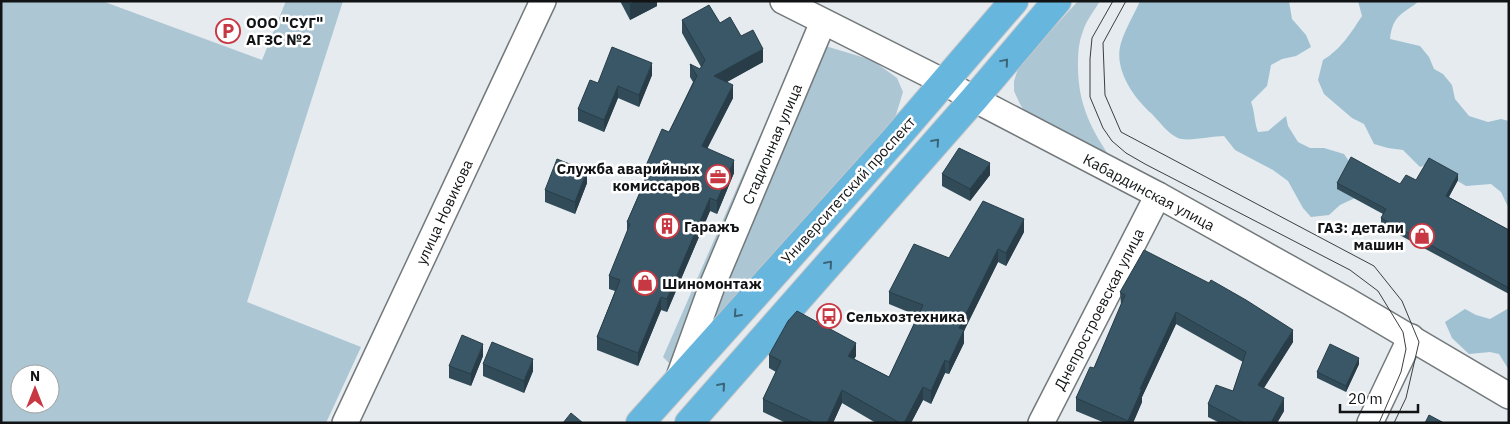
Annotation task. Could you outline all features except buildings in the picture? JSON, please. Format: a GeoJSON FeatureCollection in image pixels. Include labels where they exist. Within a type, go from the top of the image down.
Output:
{"type":"FeatureCollection","features":[{"type":"Feature","properties":{"kind":"highway","name":"Университетский проспект"},"geometry":{"type":"LineString","coordinates":[[640,423],[896,138],[1014,1]]}},
{"type":"Feature","properties":{"kind":"highway"},"geometry":{"type":"LineString","coordinates":[[690,423],[974,99],[1057,1]]}},
{"type":"Feature","properties":{"kind":"street","name":"улица Новикова"},"geometry":{"type":"LineString","coordinates":[[345,423],[543,1]]}},
{"type":"Feature","properties":{"kind":"street","name":"Кабардинская улица"},"geometry":{"type":"LineString","coordinates":[[783,1],[944,82],[1158,195],[1412,337],[1509,396]]}},
{"type":"Feature","properties":{"kind":"street","name":"Стадионная улица"},"geometry":{"type":"LineString","coordinates":[[678,380],[712,286],[823,22]]}},
{"type":"Feature","properties":{"kind":"street","name":"Днепростроевская улица"},"geometry":{"type":"LineString","coordinates":[[1041,423],[1158,195]]}},
{"type":"Feature","properties":{"kind":"street"},"geometry":{"type":"LineString","coordinates":[[1370,423],[1412,337]]}},
{"type":"Feature","properties":{"kind":"shaded area"},"geometry":{"type":"Polygon","coordinates":[[[1,1],[102,1],[262,60],[286,1],[343,1],[247,302],[361,347],[326,423],[1,423],[1,1]]]}},
{"type":"Feature","properties":{"kind":"shaded area"},"geometry":{"type":"Polygon","coordinates":[[[1078,1],[1100,1],[1086,24],[1081,38],[1078,54],[1078,76],[1083,104],[1092,128],[1115,164],[1027,115],[1014,91],[1014,81],[1019,66],[1078,1]]]}},
{"type":"Feature","properties":{"kind":"shaded area"},"geometry":{"type":"Polygon","coordinates":[[[1140,1],[1289,1],[1292,19],[1306,35],[1311,47],[1296,56],[1282,59],[1271,65],[1267,86],[1251,102],[1258,132],[1268,131],[1286,116],[1288,126],[1298,142],[1310,148],[1324,148],[1344,154],[1351,164],[1355,198],[1340,205],[1329,215],[1311,217],[1303,208],[1288,181],[1273,170],[1235,150],[1224,136],[1182,139],[1174,136],[1167,130],[1138,100],[1127,82],[1120,63],[1121,43],[1140,1]]]}},
{"type":"Feature","properties":{"kind":"shaded area"},"geometry":{"type":"Polygon","coordinates":[[[1358,1],[1419,1],[1399,16],[1393,24],[1390,39],[1420,46],[1429,57],[1434,69],[1443,74],[1452,85],[1455,99],[1469,116],[1488,122],[1501,119],[1509,121],[1509,209],[1501,192],[1491,184],[1466,186],[1429,164],[1420,167],[1403,150],[1374,144],[1364,124],[1352,118],[1324,94],[1318,80],[1323,60],[1340,46],[1362,16],[1358,1]]]}},
{"type":"Feature","properties":{"kind":"shaded area"},"geometry":{"type":"Polygon","coordinates":[[[802,39],[872,60],[897,78],[903,92],[895,118],[673,367],[663,357],[802,39]]]}},
{"type":"Feature","properties":{"kind":"shaded area"},"geometry":{"type":"Polygon","coordinates":[[[1509,308],[1509,370],[1499,354],[1490,352],[1469,354],[1452,338],[1445,322],[1465,309],[1490,319],[1509,308]]]}},
{"type":"Feature","properties":{"kind":"tram line"},"geometry":{"type":"LineString","coordinates":[[1113,1],[1092,38],[1090,59],[1090,97],[1103,128],[1112,141],[1126,153],[1350,270],[1378,291],[1403,332],[1406,349],[1401,372],[1379,423]]}},
{"type":"Feature","properties":{"kind":"tram line"},"geometry":{"type":"LineString","coordinates":[[1126,1],[1103,43],[1105,95],[1121,132],[1374,266],[1402,301],[1419,342],[1406,398],[1394,423]]}},
{"type":"Feature","properties":{"kind":"place","name":"ООО \"СУГ\" АГЗС №2"},"geometry":{"type":"Point","coordinates":[228,31]}},
{"type":"Feature","properties":{"kind":"place","name":"Служба аварийных комиссаров"},"geometry":{"type":"Point","coordinates":[718,177]}},
{"type":"Feature","properties":{"kind":"place","name":"Гаражъ"},"geometry":{"type":"Point","coordinates":[667,226]}},
{"type":"Feature","properties":{"kind":"place","name":"ГАЗ: детали машин"},"geometry":{"type":"Point","coordinates":[1422,236]}},
{"type":"Feature","properties":{"kind":"place","name":"Шиномонтаж"},"geometry":{"type":"Point","coordinates":[645,283]}},
{"type":"Feature","properties":{"kind":"place","name":"Сельхозтехника"},"geometry":{"type":"Point","coordinates":[829,316]}}]}
